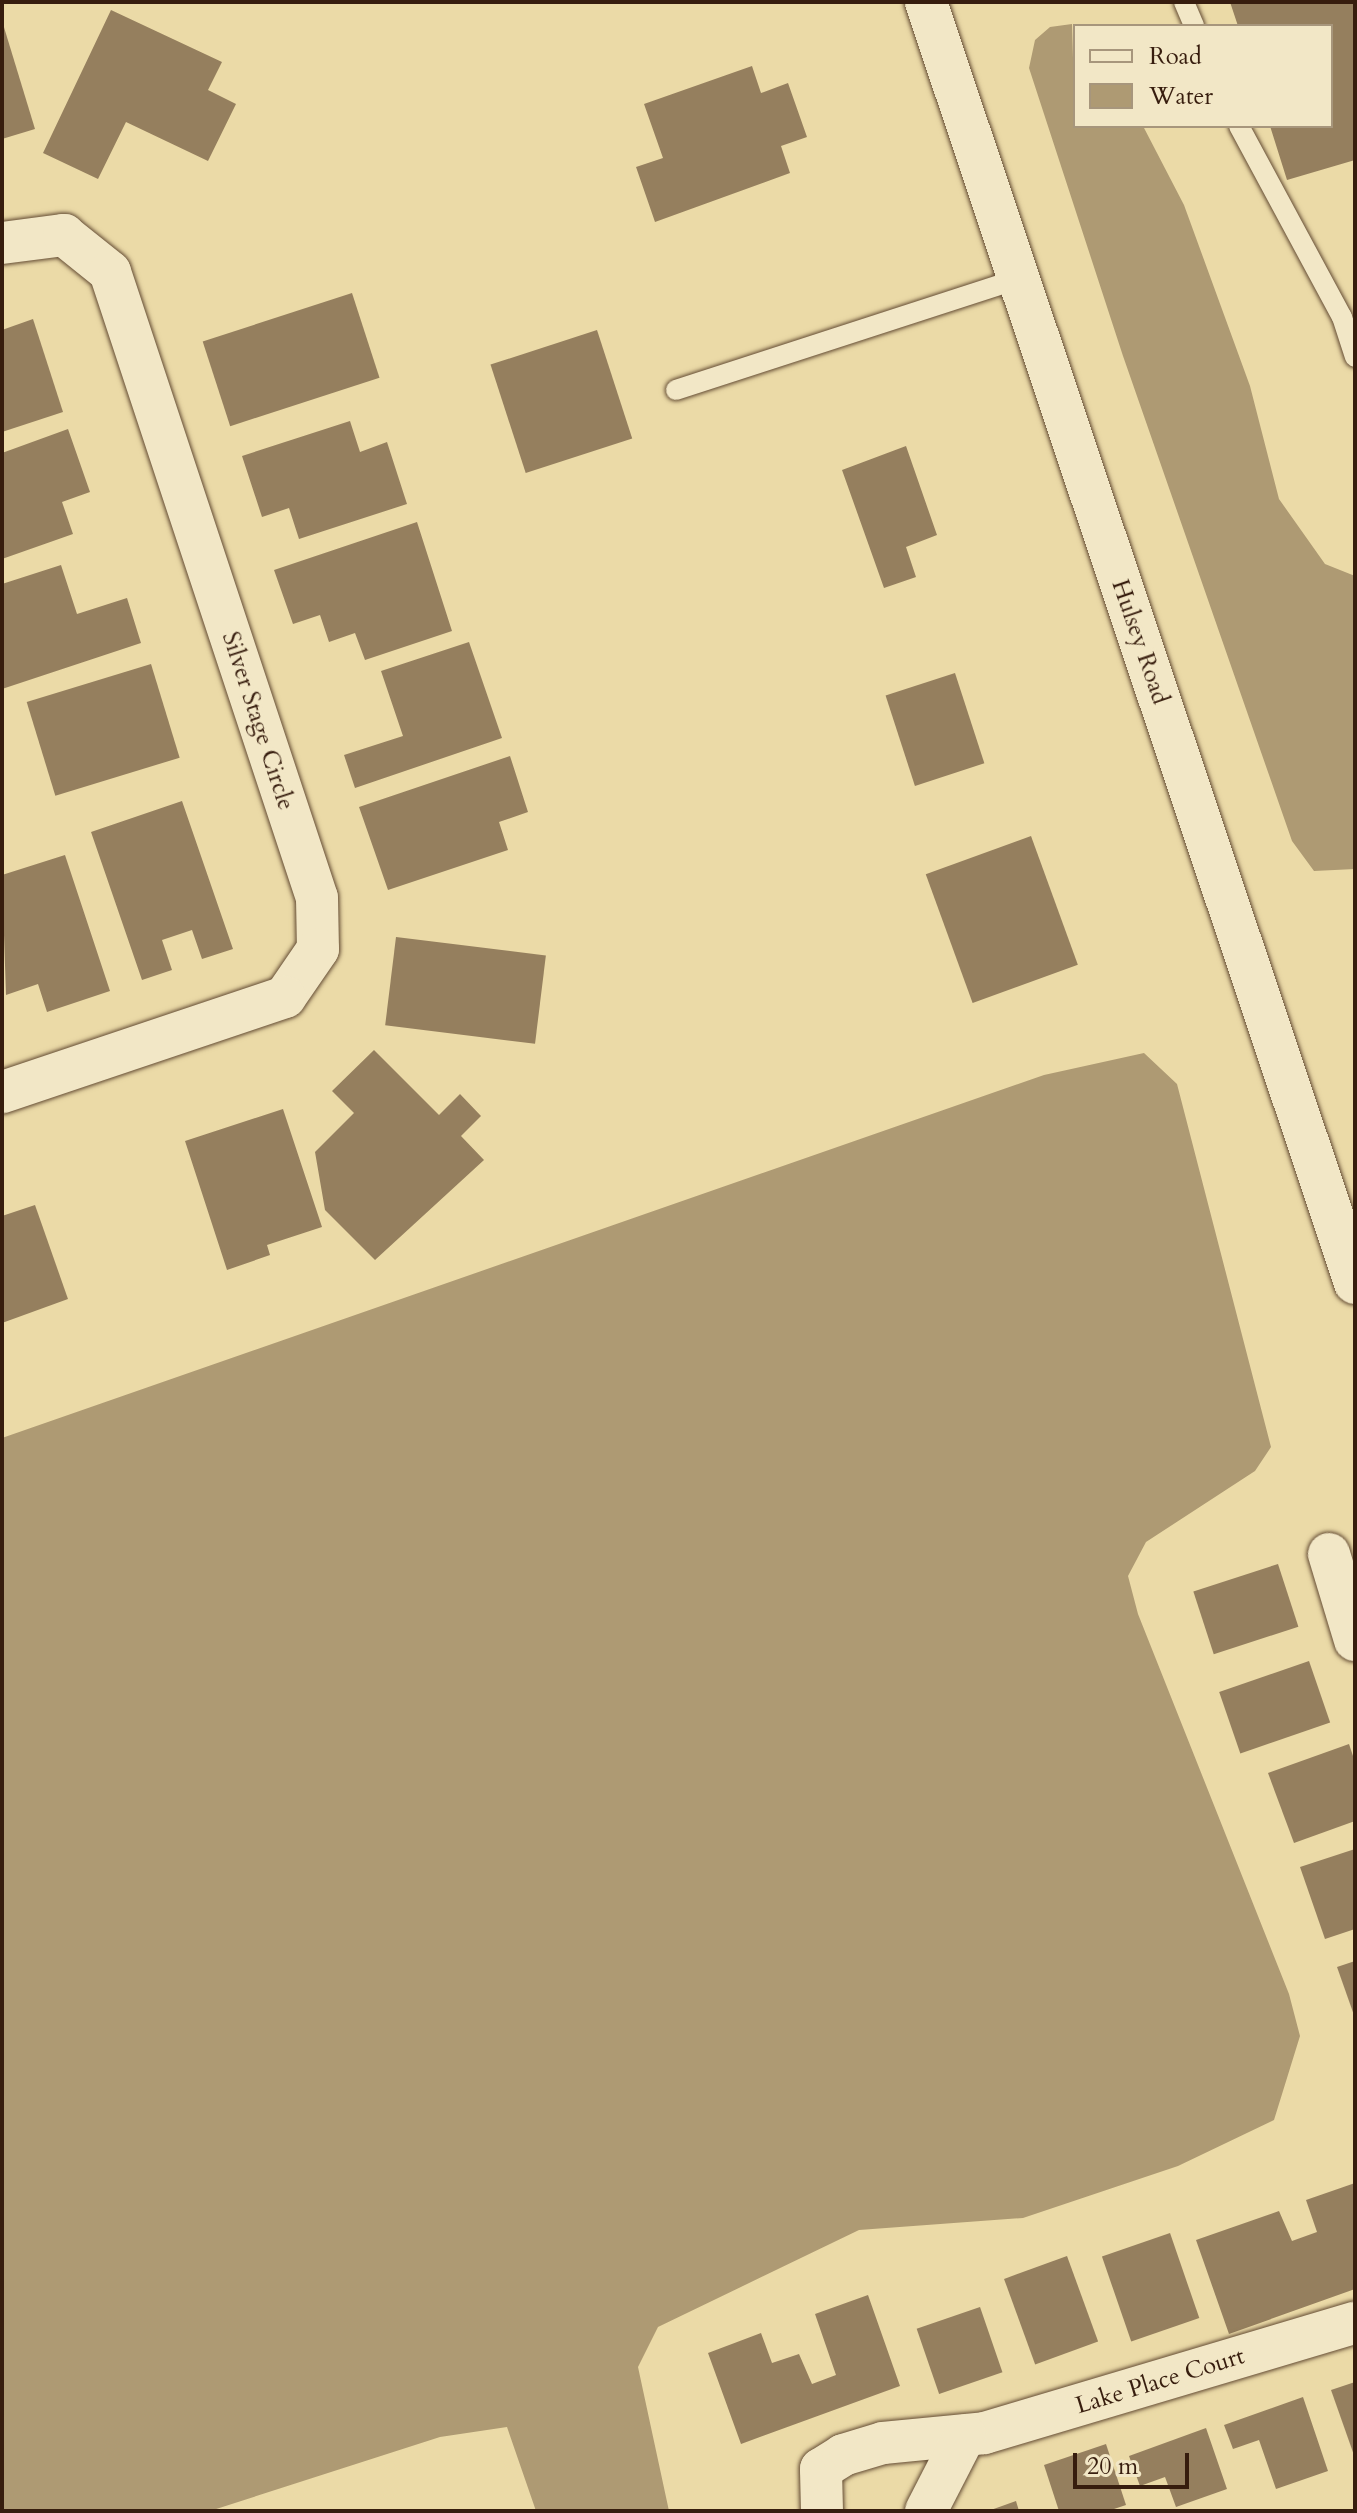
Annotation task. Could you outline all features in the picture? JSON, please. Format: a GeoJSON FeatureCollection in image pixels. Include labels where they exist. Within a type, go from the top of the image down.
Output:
{"type":"FeatureCollection","features":[{"type":"Feature","properties":{"kind":"street","name":"Hulsey Road"},"geometry":{"type":"LineString","coordinates":[[926,2],[1355,1283]]}},
{"type":"Feature","properties":{"kind":"street","name":"Silver Stage Circle"},"geometry":{"type":"LineString","coordinates":[[2,243],[64,235],[110,272],[317,898],[318,949],[285,997],[2,1092]]}},
{"type":"Feature","properties":{"kind":"street"},"geometry":{"type":"LineString","coordinates":[[1329,1554],[1355,1640]]}},
{"type":"Feature","properties":{"kind":"street","name":"Lake Place Court"},"geometry":{"type":"LineString","coordinates":[[822,2511],[821,2469],[843,2455],[883,2443],[965,2435],[1355,2323]]}},
{"type":"Feature","properties":{"kind":"street"},"geometry":{"type":"LineString","coordinates":[[926,2511],[965,2435]]}},
{"type":"Feature","properties":{"kind":"lane"},"geometry":{"type":"LineString","coordinates":[[1184,2],[1193,24]]}},
{"type":"Feature","properties":{"kind":"lane"},"geometry":{"type":"LineString","coordinates":[[1240,128],[1342,317],[1355,357]]}},
{"type":"Feature","properties":{"kind":"lane"},"geometry":{"type":"LineString","coordinates":[[676,390],[1018,279]]}},
{"type":"Feature","properties":{"kind":"water"},"geometry":{"type":"Polygon","coordinates":[[[1072,24],[1073,128],[1144,128],[1184,205],[1250,386],[1279,499],[1325,564],[1355,576],[1355,869],[1314,871],[1292,841],[1123,356],[1029,68],[1035,40],[1050,27],[1072,24]]]}},
{"type":"Feature","properties":{"kind":"water"},"geometry":{"type":"Polygon","coordinates":[[[1144,1053],[1177,1084],[1271,1447],[1255,1471],[1146,1542],[1128,1576],[1138,1614],[1289,1994],[1300,2036],[1274,2120],[1178,2166],[1023,2218],[859,2230],[658,2327],[638,2367],[669,2511],[536,2511],[507,2427],[440,2437],[210,2511],[2,2511],[2,1438],[1044,1075],[1144,1053]]]}},
{"type":"Feature","properties":{"kind":"building"},"geometry":{"type":"Polygon","coordinates":[[[1230,2],[1355,2],[1355,160],[1287,180],[1271,128],[1333,128],[1333,24],[1237,24],[1230,2]]]}},
{"type":"Feature","properties":{"kind":"building"},"geometry":{"type":"Polygon","coordinates":[[[111,10],[222,62],[208,90],[236,104],[208,161],[126,122],[98,179],[43,153],[111,10]]]}},
{"type":"Feature","properties":{"kind":"building"},"geometry":{"type":"Polygon","coordinates":[[[2,25],[35,129],[2,139],[2,25]]]}},
{"type":"Feature","properties":{"kind":"building"},"geometry":{"type":"Polygon","coordinates":[[[752,66],[761,93],[788,83],[807,137],[781,146],[790,173],[655,222],[636,167],[663,158],[644,104],[752,66]]]}},
{"type":"Feature","properties":{"kind":"building"},"geometry":{"type":"Polygon","coordinates":[[[352,293],[380,378],[230,426],[203,342],[352,293]]]}},
{"type":"Feature","properties":{"kind":"building"},"geometry":{"type":"Polygon","coordinates":[[[33,319],[63,412],[2,432],[2,330],[33,319]]]}},
{"type":"Feature","properties":{"kind":"building"},"geometry":{"type":"Polygon","coordinates":[[[597,330],[632,438],[526,473],[490,365],[597,330]]]}},
{"type":"Feature","properties":{"kind":"building"},"geometry":{"type":"Polygon","coordinates":[[[350,421],[360,452],[387,442],[407,504],[299,539],[289,508],[262,517],[242,456],[350,421]]]}},
{"type":"Feature","properties":{"kind":"building"},"geometry":{"type":"Polygon","coordinates":[[[68,429],[90,492],[62,502],[73,534],[2,559],[2,453],[68,429]]]}},
{"type":"Feature","properties":{"kind":"building"},"geometry":{"type":"Polygon","coordinates":[[[906,446],[937,535],[906,547],[916,577],[884,588],[842,470],[906,446]]]}},
{"type":"Feature","properties":{"kind":"building"},"geometry":{"type":"Polygon","coordinates":[[[417,522],[452,631],[365,660],[355,633],[329,642],[320,615],[293,624],[274,570],[417,522]]]}},
{"type":"Feature","properties":{"kind":"building"},"geometry":{"type":"Polygon","coordinates":[[[61,565],[77,614],[127,598],[141,643],[2,689],[2,584],[61,565]]]}},
{"type":"Feature","properties":{"kind":"building"},"geometry":{"type":"Polygon","coordinates":[[[469,642],[502,738],[355,788],[344,755],[403,736],[381,671],[469,642]]]}},
{"type":"Feature","properties":{"kind":"building"},"geometry":{"type":"Polygon","coordinates":[[[151,664],[180,758],[55,796],[27,702],[151,664]]]}},
{"type":"Feature","properties":{"kind":"building"},"geometry":{"type":"Polygon","coordinates":[[[955,673],[984,763],[915,786],[886,696],[955,673]]]}},
{"type":"Feature","properties":{"kind":"building"},"geometry":{"type":"Polygon","coordinates":[[[510,756],[528,812],[499,822],[508,850],[388,890],[359,807],[510,756]]]}},
{"type":"Feature","properties":{"kind":"building"},"geometry":{"type":"Polygon","coordinates":[[[182,801],[233,949],[202,959],[192,930],[162,940],[172,970],[142,980],[91,832],[182,801]]]}},
{"type":"Feature","properties":{"kind":"building"},"geometry":{"type":"Polygon","coordinates":[[[1031,836],[1078,965],[973,1003],[926,874],[1031,836]]]}},
{"type":"Feature","properties":{"kind":"building"},"geometry":{"type":"Polygon","coordinates":[[[65,855],[110,991],[47,1012],[38,984],[6,995],[2,875],[65,855]]]}},
{"type":"Feature","properties":{"kind":"building"},"geometry":{"type":"Polygon","coordinates":[[[396,937],[546,955],[535,1044],[385,1025],[396,937]]]}},
{"type":"Feature","properties":{"kind":"building"},"geometry":{"type":"Polygon","coordinates":[[[374,1050],[439,1115],[460,1094],[481,1116],[461,1136],[484,1160],[375,1260],[325,1210],[315,1152],[354,1113],[332,1091],[374,1050]]]}},
{"type":"Feature","properties":{"kind":"building"},"geometry":{"type":"Polygon","coordinates":[[[283,1109],[322,1227],[267,1245],[270,1255],[227,1270],[185,1141],[283,1109]]]}},
{"type":"Feature","properties":{"kind":"building"},"geometry":{"type":"Polygon","coordinates":[[[35,1205],[68,1299],[2,1323],[2,1216],[35,1205]]]}},
{"type":"Feature","properties":{"kind":"building"},"geometry":{"type":"Polygon","coordinates":[[[1278,1564],[1298,1627],[1214,1654],[1193,1592],[1278,1564]]]}},
{"type":"Feature","properties":{"kind":"building"},"geometry":{"type":"Polygon","coordinates":[[[1309,1661],[1330,1722],[1240,1753],[1219,1692],[1309,1661]]]}},
{"type":"Feature","properties":{"kind":"building"},"geometry":{"type":"Polygon","coordinates":[[[1349,1744],[1355,1762],[1355,1821],[1294,1843],[1268,1773],[1349,1744]]]}},
{"type":"Feature","properties":{"kind":"building"},"geometry":{"type":"Polygon","coordinates":[[[1355,1849],[1355,1929],[1325,1939],[1300,1867],[1355,1849]]]}},
{"type":"Feature","properties":{"kind":"building"},"geometry":{"type":"Polygon","coordinates":[[[1355,1961],[1355,2018],[1337,1967],[1355,1961]]]}},
{"type":"Feature","properties":{"kind":"building"},"geometry":{"type":"Polygon","coordinates":[[[1355,2183],[1355,2289],[1229,2334],[1196,2240],[1279,2211],[1292,2241],[1317,2232],[1306,2200],[1355,2183]]]}},
{"type":"Feature","properties":{"kind":"building"},"geometry":{"type":"Polygon","coordinates":[[[1170,2233],[1199,2318],[1131,2342],[1102,2256],[1170,2233]]]}},
{"type":"Feature","properties":{"kind":"building"},"geometry":{"type":"Polygon","coordinates":[[[1067,2256],[1098,2342],[1035,2364],[1004,2279],[1067,2256]]]}},
{"type":"Feature","properties":{"kind":"building"},"geometry":{"type":"Polygon","coordinates":[[[868,2295],[900,2386],[741,2444],[708,2353],[761,2333],[772,2363],[799,2354],[812,2384],[836,2375],[815,2314],[868,2295]]]}},
{"type":"Feature","properties":{"kind":"building"},"geometry":{"type":"Polygon","coordinates":[[[980,2307],[1002,2372],[939,2394],[917,2329],[980,2307]]]}},
{"type":"Feature","properties":{"kind":"building"},"geometry":{"type":"Polygon","coordinates":[[[1355,2382],[1355,2458],[1331,2390],[1355,2382]]]}},
{"type":"Feature","properties":{"kind":"building"},"geometry":{"type":"Polygon","coordinates":[[[1303,2397],[1328,2471],[1276,2489],[1259,2440],[1233,2449],[1224,2425],[1303,2397]]]}},
{"type":"Feature","properties":{"kind":"building"},"geometry":{"type":"Polygon","coordinates":[[[1206,2428],[1227,2489],[1176,2507],[1165,2477],[1140,2486],[1129,2456],[1206,2428]]]}},
{"type":"Feature","properties":{"kind":"building"},"geometry":{"type":"Polygon","coordinates":[[[1106,2444],[1126,2505],[1108,2511],[1059,2511],[1044,2465],[1106,2444]]]}},
{"type":"Feature","properties":{"kind":"building"},"geometry":{"type":"Polygon","coordinates":[[[1016,2501],[1019,2511],[988,2511],[1016,2501]]]}}]}
